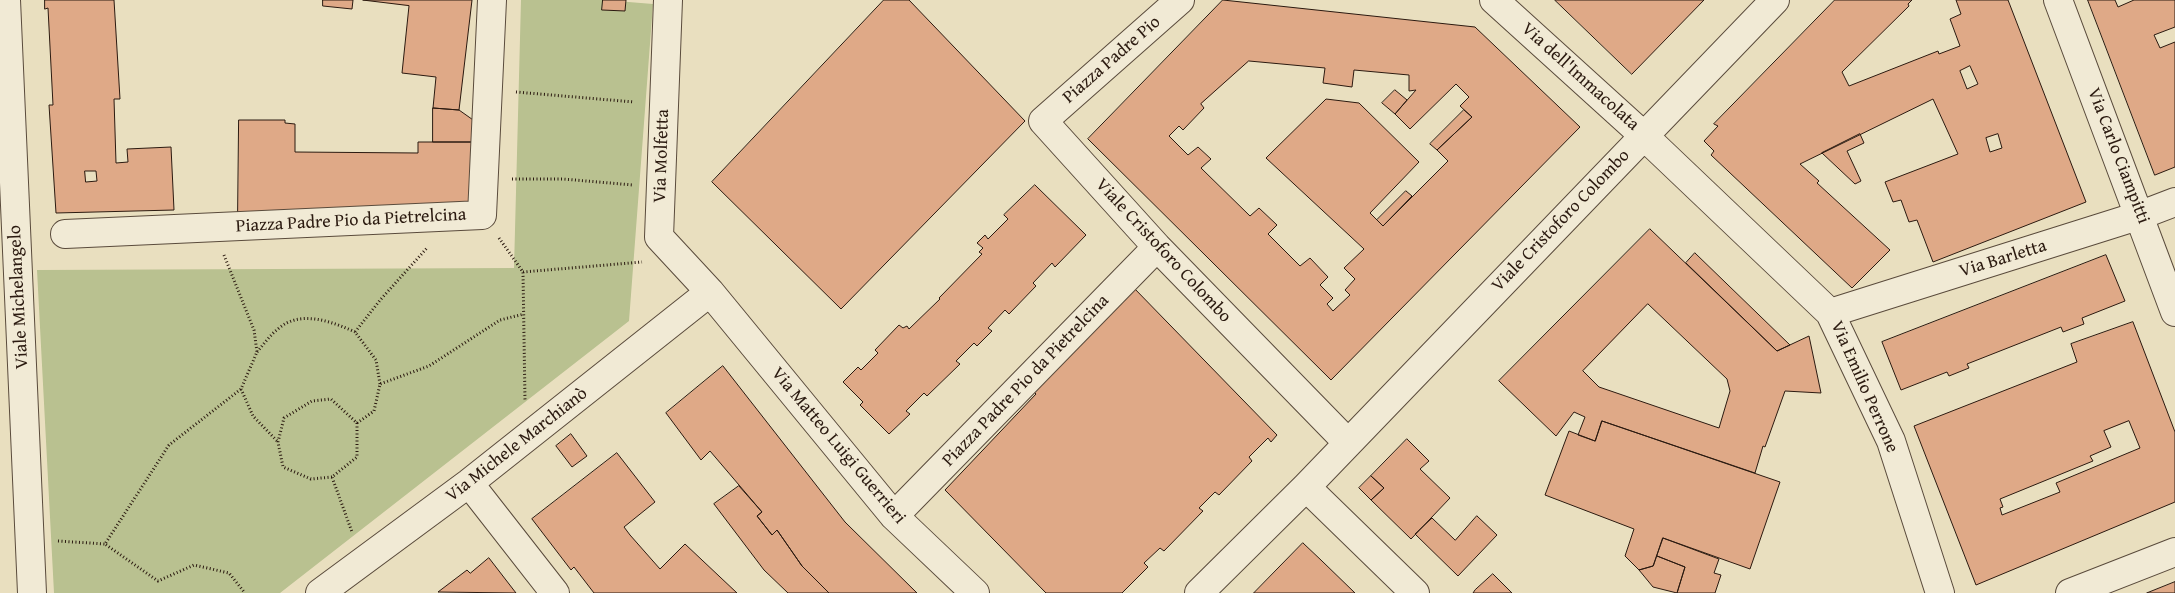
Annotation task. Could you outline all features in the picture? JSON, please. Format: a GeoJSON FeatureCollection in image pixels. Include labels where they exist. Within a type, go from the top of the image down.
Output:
{"type":"FeatureCollection","features":[{"type":"Feature","properties":{"kind":"street","name":"Viale Michelangelo"},"geometry":{"type":"LineString","coordinates":[[6,0],[32,593]]}},
{"type":"Feature","properties":{"kind":"street","name":"Piazza Padre Pio da Pietrelcina"},"geometry":{"type":"LineString","coordinates":[[65,234],[482,215],[492,0]]}},
{"type":"Feature","properties":{"kind":"street","name":"Via Molfetta"},"geometry":{"type":"LineString","coordinates":[[668,0],[659,237],[710,292]]}},
{"type":"Feature","properties":{"kind":"street","name":"Piazza Padre Pio"},"geometry":{"type":"LineString","coordinates":[[1043,121],[1180,0]]}},
{"type":"Feature","properties":{"kind":"street","name":"Via dell'Immacolata"},"geometry":{"type":"LineString","coordinates":[[1494,0],[1643,135]]}},
{"type":"Feature","properties":{"kind":"street","name":"Viale Cristoforo Colombo"},"geometry":{"type":"LineString","coordinates":[[1200,593],[1306,487],[1643,135],[1776,0]]}},
{"type":"Feature","properties":{"kind":"street","name":"Via Carlo Ciampitti"},"geometry":{"type":"LineString","coordinates":[[2058,0],[2141,215],[2175,312]]}},
{"type":"Feature","properties":{"kind":"street","name":"Viale Cristoforo Colombo"},"geometry":{"type":"LineString","coordinates":[[1043,121],[1157,247],[1348,443]]}},
{"type":"Feature","properties":{"kind":"street","name":"Via Emilio Perrone"},"geometry":{"type":"LineString","coordinates":[[1643,135],[1830,313],[1891,441],[1940,593]]}},
{"type":"Feature","properties":{"kind":"street","name":"Via Barletta"},"geometry":{"type":"LineString","coordinates":[[1830,313],[2141,215],[2175,202]]}},
{"type":"Feature","properties":{"kind":"street","name":"Piazza Padre Pio da Pietrelcina"},"geometry":{"type":"LineString","coordinates":[[894,516],[1157,247]]}},
{"type":"Feature","properties":{"kind":"street","name":"Via Matteo Luigi Guerrieri"},"geometry":{"type":"LineString","coordinates":[[710,292],[894,516],[975,593]]}},
{"type":"Feature","properties":{"kind":"street","name":"Via Michele Marchianò"},"geometry":{"type":"LineString","coordinates":[[320,593],[469,484],[710,292]]}},
{"type":"Feature","properties":{"kind":"street"},"geometry":{"type":"LineString","coordinates":[[469,484],[555,593]]}},
{"type":"Feature","properties":{"kind":"street"},"geometry":{"type":"LineString","coordinates":[[1306,487],[1415,593]]}},
{"type":"Feature","properties":{"kind":"street"},"geometry":{"type":"LineString","coordinates":[[2070,593],[2175,552]]}},
{"type":"Feature","properties":{"kind":"path"},"geometry":{"type":"LineString","coordinates":[[488,90],[590,96],[664,105]]}},
{"type":"Feature","properties":{"kind":"path"},"geometry":{"type":"LineString","coordinates":[[484,179],[563,179],[661,186]]}},
{"type":"Feature","properties":{"kind":"path"},"geometry":{"type":"LineString","coordinates":[[482,215],[523,272],[525,396],[523,441]]}},
{"type":"Feature","properties":{"kind":"path"},"geometry":{"type":"LineString","coordinates":[[355,332],[452,216]]}},
{"type":"Feature","properties":{"kind":"path"},"geometry":{"type":"LineString","coordinates":[[212,227],[254,330],[257,352]]}},
{"type":"Feature","properties":{"kind":"path"},"geometry":{"type":"LineString","coordinates":[[523,272],[679,258]]}},
{"type":"Feature","properties":{"kind":"path"},"geometry":{"type":"LineString","coordinates":[[380,384],[429,366],[500,320],[524,314]]}},
{"type":"Feature","properties":{"kind":"path"},"geometry":{"type":"LineString","coordinates":[[105,544],[169,446],[241,389],[257,352],[280,327],[297,319],[329,320],[355,332],[376,360],[380,384],[374,411],[357,423]]}},
{"type":"Feature","properties":{"kind":"path"},"geometry":{"type":"LineString","coordinates":[[241,389],[253,416],[278,442]]}},
{"type":"Feature","properties":{"kind":"path"},"geometry":{"type":"LineString","coordinates":[[331,398],[357,423],[357,457],[332,477],[311,479],[283,467],[278,442],[284,418],[312,401],[331,398]]}},
{"type":"Feature","properties":{"kind":"path"},"geometry":{"type":"LineString","coordinates":[[332,477],[348,526],[366,560]]}},
{"type":"Feature","properties":{"kind":"path"},"geometry":{"type":"LineString","coordinates":[[30,540],[105,544],[158,581],[194,566],[229,573],[245,593]]}},
{"type":"Feature","properties":{"kind":"green space"},"geometry":{"type":"Polygon","coordinates":[[[521,0],[604,0],[653,4],[629,321],[280,593],[54,593],[37,270],[514,268],[521,0]]]}},
{"type":"Feature","properties":{"kind":"building"},"geometry":{"type":"Polygon","coordinates":[[[45,0],[114,0],[120,99],[114,99],[116,163],[128,162],[127,149],[171,147],[174,210],[56,213],[49,105],[53,105],[48,8],[45,9],[45,0]],[[85,171],[86,182],[97,181],[96,171],[85,171]]]}},
{"type":"Feature","properties":{"kind":"building"},"geometry":{"type":"Polygon","coordinates":[[[323,0],[353,0],[352,9],[323,6],[323,0]]]}},
{"type":"Feature","properties":{"kind":"building"},"geometry":{"type":"Polygon","coordinates":[[[363,0],[472,0],[459,110],[433,108],[436,77],[402,73],[409,6],[363,0]]]}},
{"type":"Feature","properties":{"kind":"building"},"geometry":{"type":"Polygon","coordinates":[[[603,0],[626,0],[625,11],[602,10],[603,0]]]}},
{"type":"Feature","properties":{"kind":"building"},"geometry":{"type":"Polygon","coordinates":[[[884,0],[909,0],[1025,121],[841,309],[712,182],[884,0]]]}},
{"type":"Feature","properties":{"kind":"building"},"geometry":{"type":"Polygon","coordinates":[[[1223,0],[1475,27],[1580,127],[1331,380],[1088,139],[1223,0]],[[1249,61],[1201,104],[1204,108],[1183,130],[1179,126],[1169,136],[1188,155],[1198,147],[1211,159],[1201,168],[1250,216],[1259,208],[1277,225],[1268,234],[1300,266],[1310,258],[1328,277],[1320,285],[1333,298],[1327,304],[1333,311],[1350,295],[1345,290],[1355,279],[1344,268],[1364,249],[1266,158],[1326,99],[1359,103],[1419,162],[1370,213],[1383,226],[1448,161],[1437,150],[1472,117],[1460,106],[1469,97],[1456,84],[1410,129],[1395,114],[1416,90],[1409,91],[1409,75],[1354,70],[1352,87],[1323,83],[1325,68],[1249,61]]]}},
{"type":"Feature","properties":{"kind":"building"},"geometry":{"type":"Polygon","coordinates":[[[1555,0],[1704,0],[1632,74],[1555,0]]]}},
{"type":"Feature","properties":{"kind":"building"},"geometry":{"type":"Polygon","coordinates":[[[1835,0],[1912,0],[1908,4],[1909,6],[1842,72],[1849,86],[1938,51],[1939,54],[1960,46],[1950,19],[1961,14],[1956,0],[2008,0],[2086,202],[1933,262],[1917,220],[1909,222],[1901,200],[1893,202],[1885,182],[1958,154],[1933,99],[1800,164],[1819,181],[1817,183],[1890,250],[1852,288],[1711,155],[1714,151],[1704,141],[1718,126],[1714,124],[1835,0]],[[1970,66],[1960,71],[1967,89],[1978,84],[1970,66]],[[1998,134],[1986,138],[1990,152],[2002,148],[1998,134]]]}},
{"type":"Feature","properties":{"kind":"building"},"geometry":{"type":"Polygon","coordinates":[[[2088,0],[2115,0],[2118,7],[2134,0],[2175,0],[2175,27],[2154,35],[2160,48],[2175,42],[2175,167],[2155,175],[2088,0]]]}},
{"type":"Feature","properties":{"kind":"building"},"geometry":{"type":"Polygon","coordinates":[[[1395,90],[1407,100],[1395,114],[1382,103],[1395,90]]]}},
{"type":"Feature","properties":{"kind":"building"},"geometry":{"type":"Polygon","coordinates":[[[433,108],[459,110],[476,122],[476,142],[433,142],[433,108]]]}},
{"type":"Feature","properties":{"kind":"building"},"geometry":{"type":"Polygon","coordinates":[[[1464,110],[1472,117],[1437,150],[1430,144],[1464,110]]]}},
{"type":"Feature","properties":{"kind":"building"},"geometry":{"type":"Polygon","coordinates":[[[239,120],[285,120],[285,123],[295,124],[295,152],[418,153],[418,142],[476,142],[476,205],[238,214],[239,120]]]}},
{"type":"Feature","properties":{"kind":"building"},"geometry":{"type":"Polygon","coordinates":[[[1860,134],[1864,143],[1847,151],[1861,181],[1855,184],[1822,153],[1860,134]]]}},
{"type":"Feature","properties":{"kind":"building"},"geometry":{"type":"Polygon","coordinates":[[[1035,185],[1086,235],[1055,267],[1052,263],[1033,283],[1036,286],[1009,314],[1005,310],[988,328],[992,331],[977,346],[974,343],[956,361],[960,364],[927,396],[924,393],[906,411],[910,414],[889,434],[860,405],[863,402],[843,382],[858,367],[861,370],[878,353],[875,350],[899,325],[903,328],[907,326],[909,329],[940,299],[982,254],[979,252],[983,248],[977,243],[985,235],[988,239],[1008,219],[1004,215],[1035,185]]]}},
{"type":"Feature","properties":{"kind":"building"},"geometry":{"type":"Polygon","coordinates":[[[1406,191],[1412,196],[1383,226],[1377,220],[1406,191]]]}},
{"type":"Feature","properties":{"kind":"building"},"geometry":{"type":"Polygon","coordinates":[[[1650,229],[1777,351],[1809,336],[1821,393],[1785,391],[1765,447],[1763,446],[1755,473],[1602,421],[1595,441],[1578,435],[1585,417],[1574,412],[1556,436],[1499,381],[1650,229]],[[1648,304],[1583,371],[1599,387],[1719,428],[1730,391],[1727,379],[1648,304]]]}},
{"type":"Feature","properties":{"kind":"building"},"geometry":{"type":"Polygon","coordinates":[[[1695,253],[1790,345],[1777,351],[1686,263],[1695,253]]]}},
{"type":"Feature","properties":{"kind":"building"},"geometry":{"type":"Polygon","coordinates":[[[2106,255],[2125,301],[2082,318],[2084,324],[2063,332],[2061,327],[1967,364],[1969,368],[1949,376],[1947,372],[1901,390],[1882,342],[2106,255]]]}},
{"type":"Feature","properties":{"kind":"building"},"geometry":{"type":"Polygon","coordinates":[[[1132,286],[1277,435],[1271,442],[1268,438],[1249,457],[1252,461],[1219,495],[1215,492],[1199,508],[1203,511],[1164,551],[1160,548],[1144,563],[1148,567],[1122,593],[1046,593],[945,490],[1036,394],[1030,388],[1132,286]]]}},
{"type":"Feature","properties":{"kind":"building"},"geometry":{"type":"Polygon","coordinates":[[[2133,322],[2175,432],[2175,502],[1976,585],[1914,426],[2077,362],[2071,344],[2133,322]],[[2129,421],[2104,431],[2111,447],[2090,456],[2093,461],[2000,499],[2003,507],[2000,508],[2002,515],[2060,492],[2056,483],[2140,448],[2129,421]]]}},
{"type":"Feature","properties":{"kind":"building"},"geometry":{"type":"Polygon","coordinates":[[[723,366],[845,522],[917,593],[829,593],[802,566],[777,530],[772,535],[757,516],[762,512],[710,451],[701,460],[666,413],[723,366]]]}},
{"type":"Feature","properties":{"kind":"building"},"geometry":{"type":"Polygon","coordinates":[[[1602,421],[1780,482],[1750,569],[1663,538],[1653,566],[1639,570],[1625,556],[1634,529],[1545,495],[1569,431],[1595,441],[1602,421]]]}},
{"type":"Feature","properties":{"kind":"building"},"geometry":{"type":"Polygon","coordinates":[[[571,434],[587,456],[572,467],[556,446],[571,434]]]}},
{"type":"Feature","properties":{"kind":"building"},"geometry":{"type":"Polygon","coordinates":[[[1407,439],[1429,461],[1420,469],[1450,498],[1411,539],[1371,500],[1384,488],[1371,476],[1407,439]]]}},
{"type":"Feature","properties":{"kind":"building"},"geometry":{"type":"Polygon","coordinates":[[[617,453],[655,502],[624,527],[630,535],[660,569],[685,544],[737,593],[594,593],[574,567],[571,570],[532,519],[617,453]]]}},
{"type":"Feature","properties":{"kind":"building"},"geometry":{"type":"Polygon","coordinates":[[[1371,476],[1384,488],[1371,500],[1359,488],[1371,476]]]}},
{"type":"Feature","properties":{"kind":"building"},"geometry":{"type":"Polygon","coordinates":[[[739,486],[762,512],[757,516],[772,535],[777,530],[802,566],[829,593],[788,593],[764,570],[714,504],[739,486]]]}},
{"type":"Feature","properties":{"kind":"building"},"geometry":{"type":"Polygon","coordinates":[[[1477,516],[1497,535],[1458,576],[1415,534],[1432,518],[1455,540],[1477,516]]]}},
{"type":"Feature","properties":{"kind":"building"},"geometry":{"type":"Polygon","coordinates":[[[1663,538],[1719,559],[1714,573],[1721,575],[1715,593],[1677,593],[1685,567],[1657,556],[1663,538]]]}},
{"type":"Feature","properties":{"kind":"building"},"geometry":{"type":"Polygon","coordinates":[[[1303,543],[1322,561],[1355,593],[1254,593],[1303,543]]]}},
{"type":"Feature","properties":{"kind":"building"},"geometry":{"type":"Polygon","coordinates":[[[1657,556],[1685,567],[1677,593],[1653,587],[1639,570],[1653,566],[1657,556]]]}},
{"type":"Feature","properties":{"kind":"building"},"geometry":{"type":"Polygon","coordinates":[[[489,558],[516,593],[438,592],[467,570],[470,573],[489,558]]]}},
{"type":"Feature","properties":{"kind":"building"},"geometry":{"type":"Polygon","coordinates":[[[1493,574],[1512,593],[1473,593],[1475,590],[1493,574]]]}},
{"type":"Feature","properties":{"kind":"building"},"geometry":{"type":"Polygon","coordinates":[[[2175,582],[2175,593],[2147,593],[2175,582]]]}}]}
